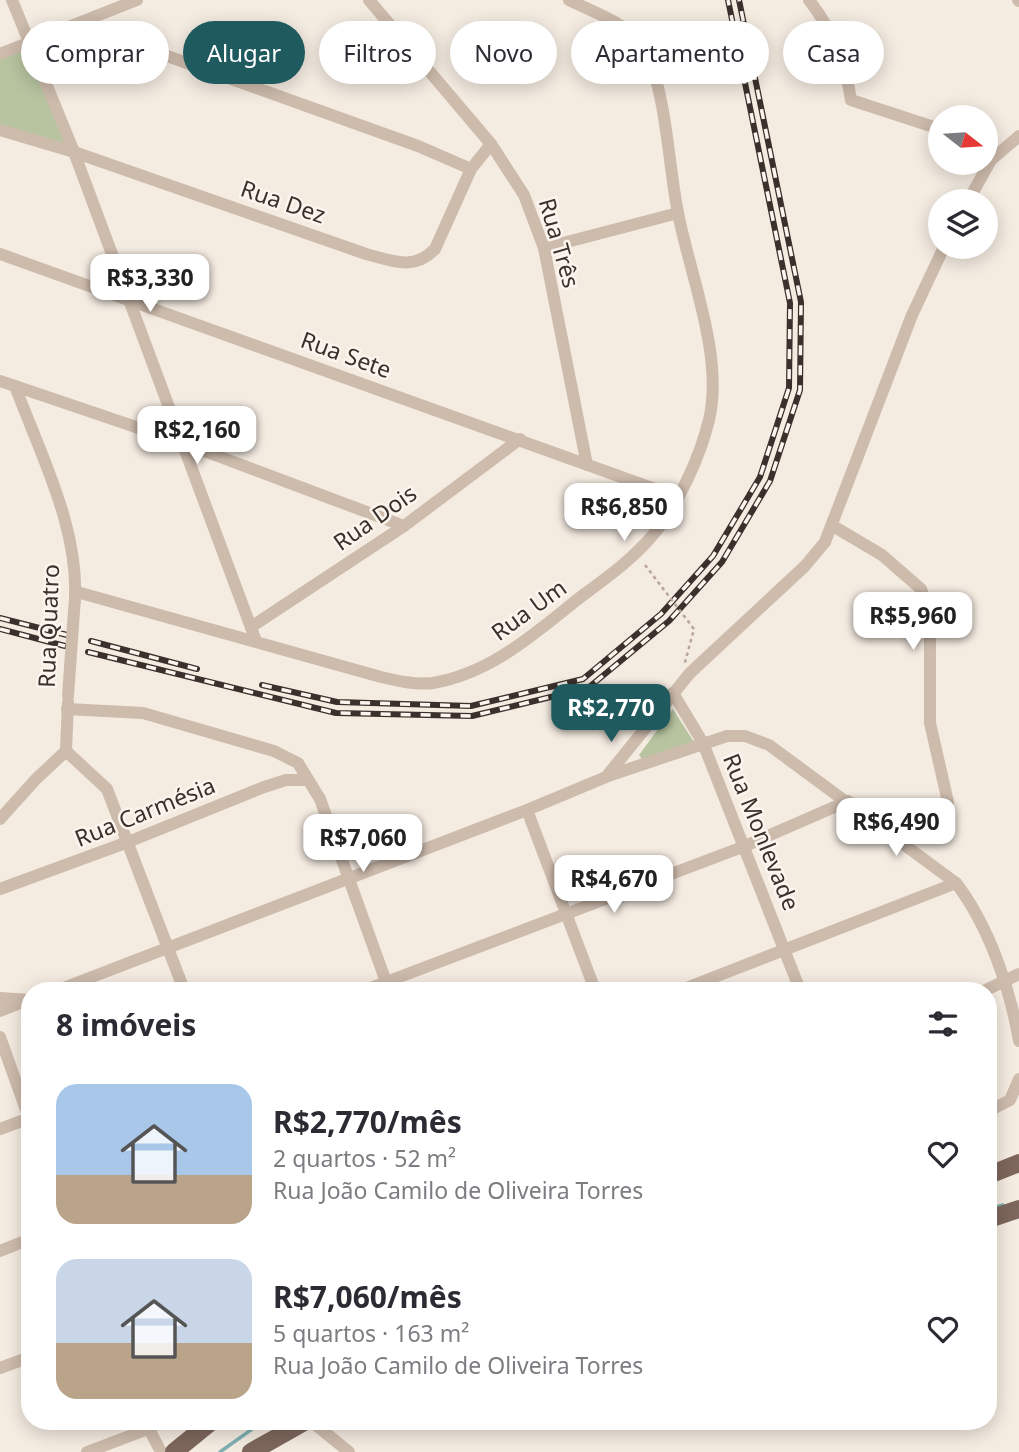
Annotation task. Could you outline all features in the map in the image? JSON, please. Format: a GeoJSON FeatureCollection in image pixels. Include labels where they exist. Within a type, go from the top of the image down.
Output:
{"type":"FeatureCollection","features":[{"type":"Feature","properties":{"kind":"main road"},"geometry":{"type":"LineString","coordinates":[[997,1172],[1019,1163]]}},
{"type":"Feature","properties":{"kind":"main road"},"geometry":{"type":"LineString","coordinates":[[997,1216],[1019,1209]]}},
{"type":"Feature","properties":{"kind":"main road"},"geometry":{"type":"LineString","coordinates":[[174,1452],[201,1430]]}},
{"type":"Feature","properties":{"kind":"main road"},"geometry":{"type":"LineString","coordinates":[[251,1452],[287,1430]]}},
{"type":"Feature","properties":{"kind":"street"},"geometry":{"type":"LineString","coordinates":[[12,0],[21,23]]}},
{"type":"Feature","properties":{"kind":"street"},"geometry":{"type":"LineString","coordinates":[[85,21],[137,0]]}},
{"type":"Feature","properties":{"kind":"street","name":"Rua Três"},"geometry":{"type":"LineString","coordinates":[[369,0],[491,144],[524,195],[544,248],[587,465]]}},
{"type":"Feature","properties":{"kind":"street","name":"Rua Um"},"geometry":{"type":"LineString","coordinates":[[77,592],[408,683],[433,683],[468,673],[510,653],[636,555],[659,527],[677,497],[699,450],[709,420],[713,390],[711,363],[678,213],[658,92],[646,51],[631,32],[569,0]]}},
{"type":"Feature","properties":{"kind":"street"},"geometry":{"type":"LineString","coordinates":[[809,0],[827,23],[845,66],[851,100],[928,125]]}},
{"type":"Feature","properties":{"kind":"street"},"geometry":{"type":"LineString","coordinates":[[0,54],[21,47]]}},
{"type":"Feature","properties":{"kind":"street"},"geometry":{"type":"LineString","coordinates":[[169,57],[418,146],[471,169]]}},
{"type":"Feature","properties":{"kind":"street"},"geometry":{"type":"LineString","coordinates":[[46,84],[74,152],[126,299],[183,443],[256,641]]}},
{"type":"Feature","properties":{"kind":"street","name":"Rua Dez"},"geometry":{"type":"LineString","coordinates":[[0,130],[74,152],[366,254],[414,264],[425,259],[435,249],[471,169],[491,144]]}},
{"type":"Feature","properties":{"kind":"street"},"geometry":{"type":"LineString","coordinates":[[998,151],[1019,136]]}},
{"type":"Feature","properties":{"kind":"street"},"geometry":{"type":"LineString","coordinates":[[544,248],[678,213]]}},
{"type":"Feature","properties":{"kind":"street","name":"Rua Sete"},"geometry":{"type":"LineString","coordinates":[[0,254],[677,497]]}},
{"type":"Feature","properties":{"kind":"street"},"geometry":{"type":"LineString","coordinates":[[606,777],[690,673],[805,566],[833,526],[912,315],[938,259]]}},
{"type":"Feature","properties":{"kind":"street"},"geometry":{"type":"LineString","coordinates":[[0,381],[183,443],[404,526]]}},
{"type":"Feature","properties":{"kind":"street","name":"Rua Quatro"},"geometry":{"type":"LineString","coordinates":[[15,386],[68,533],[75,562],[77,592],[67,702],[66,751]]}},
{"type":"Feature","properties":{"kind":"street","name":"Rua Dois"},"geometry":{"type":"LineString","coordinates":[[251,627],[404,526],[520,439]]}},
{"type":"Feature","properties":{"kind":"street"},"geometry":{"type":"LineString","coordinates":[[833,526],[882,555],[921,589],[929,613],[930,723],[948,802]]}},
{"type":"Feature","properties":{"kind":"street","name":"Rua Monlevade"},"geometry":{"type":"LineString","coordinates":[[673,693],[703,743],[797,982]]}},
{"type":"Feature","properties":{"kind":"street"},"geometry":{"type":"LineString","coordinates":[[67,702],[143,713],[289,757],[298,763],[320,799],[386,982]]}},
{"type":"Feature","properties":{"kind":"street"},"geometry":{"type":"LineString","coordinates":[[80,982],[606,777],[703,743],[727,736],[746,736],[769,745],[956,883],[971,902],[1004,984],[1019,1041]]}},
{"type":"Feature","properties":{"kind":"street"},"geometry":{"type":"LineString","coordinates":[[0,820],[36,779],[66,751],[107,789],[181,982]]}},
{"type":"Feature","properties":{"kind":"street","name":"Rua Carmésia"},"geometry":{"type":"LineString","coordinates":[[0,889],[128,842],[264,787],[286,780],[306,780]]}},
{"type":"Feature","properties":{"kind":"street"},"geometry":{"type":"LineString","coordinates":[[398,982],[745,846],[848,801]]}},
{"type":"Feature","properties":{"kind":"street"},"geometry":{"type":"LineString","coordinates":[[527,810],[592,982]]}},
{"type":"Feature","properties":{"kind":"street"},"geometry":{"type":"LineString","coordinates":[[703,982],[956,883]]}},
{"type":"Feature","properties":{"kind":"street"},"geometry":{"type":"LineString","coordinates":[[997,986],[1019,974]]}},
{"type":"Feature","properties":{"kind":"street"},"geometry":{"type":"LineString","coordinates":[[0,998],[21,1000]]}},
{"type":"Feature","properties":{"kind":"street"},"geometry":{"type":"LineString","coordinates":[[0,1011],[21,1003]]}},
{"type":"Feature","properties":{"kind":"street"},"geometry":{"type":"LineString","coordinates":[[0,1037],[21,1096]]}},
{"type":"Feature","properties":{"kind":"street"},"geometry":{"type":"LineString","coordinates":[[997,1107],[1010,1100],[1017,1085]]}},
{"type":"Feature","properties":{"kind":"street"},"geometry":{"type":"LineString","coordinates":[[0,1129],[21,1122]]}},
{"type":"Feature","properties":{"kind":"street"},"geometry":{"type":"LineString","coordinates":[[0,1251],[21,1243]]}},
{"type":"Feature","properties":{"kind":"street"},"geometry":{"type":"LineString","coordinates":[[0,1368],[21,1360]]}},
{"type":"Feature","properties":{"kind":"street"},"geometry":{"type":"LineString","coordinates":[[87,1452],[135,1430]]}},
{"type":"Feature","properties":{"kind":"street"},"geometry":{"type":"LineString","coordinates":[[149,1430],[161,1452]]}},
{"type":"Feature","properties":{"kind":"street"},"geometry":{"type":"LineString","coordinates":[[314,1430],[344,1448]]}},
{"type":"Feature","properties":{"kind":"path"},"geometry":{"type":"LineString","coordinates":[[645,565],[694,629],[684,666]]}},
{"type":"Feature","properties":{"kind":"green space"},"geometry":{"type":"Polygon","coordinates":[[[21,49],[21,84],[44,84],[70,148],[0,129],[0,57],[21,49]]]}},
{"type":"Feature","properties":{"kind":"green space"},"geometry":{"type":"Polygon","coordinates":[[[673,709],[694,742],[642,759],[639,755],[673,709]]]}},
{"type":"Feature","properties":{"kind":"waterway"},"geometry":{"type":"LineString","coordinates":[[997,1207],[1003,1205]]}},
{"type":"Feature","properties":{"kind":"waterway"},"geometry":{"type":"LineString","coordinates":[[220,1452],[251,1430]]}},
{"type":"Feature","properties":{"kind":"railway"},"geometry":{"type":"LineString","coordinates":[[262,685],[337,702],[471,706],[583,679],[661,614],[713,556],[760,477],[789,388],[790,303],[728,0]]}},
{"type":"Feature","properties":{"kind":"railway"},"geometry":{"type":"LineString","coordinates":[[88,652],[336,713],[472,716],[588,688],[669,621],[722,562],[770,481],[800,390],[801,302],[739,0]]}},
{"type":"Feature","properties":{"kind":"railway"},"geometry":{"type":"LineString","coordinates":[[0,618],[67,635]]}},
{"type":"Feature","properties":{"kind":"railway"},"geometry":{"type":"LineString","coordinates":[[0,629],[65,646]]}},
{"type":"Feature","properties":{"kind":"railway"},"geometry":{"type":"LineString","coordinates":[[91,641],[197,669]]}}]}
